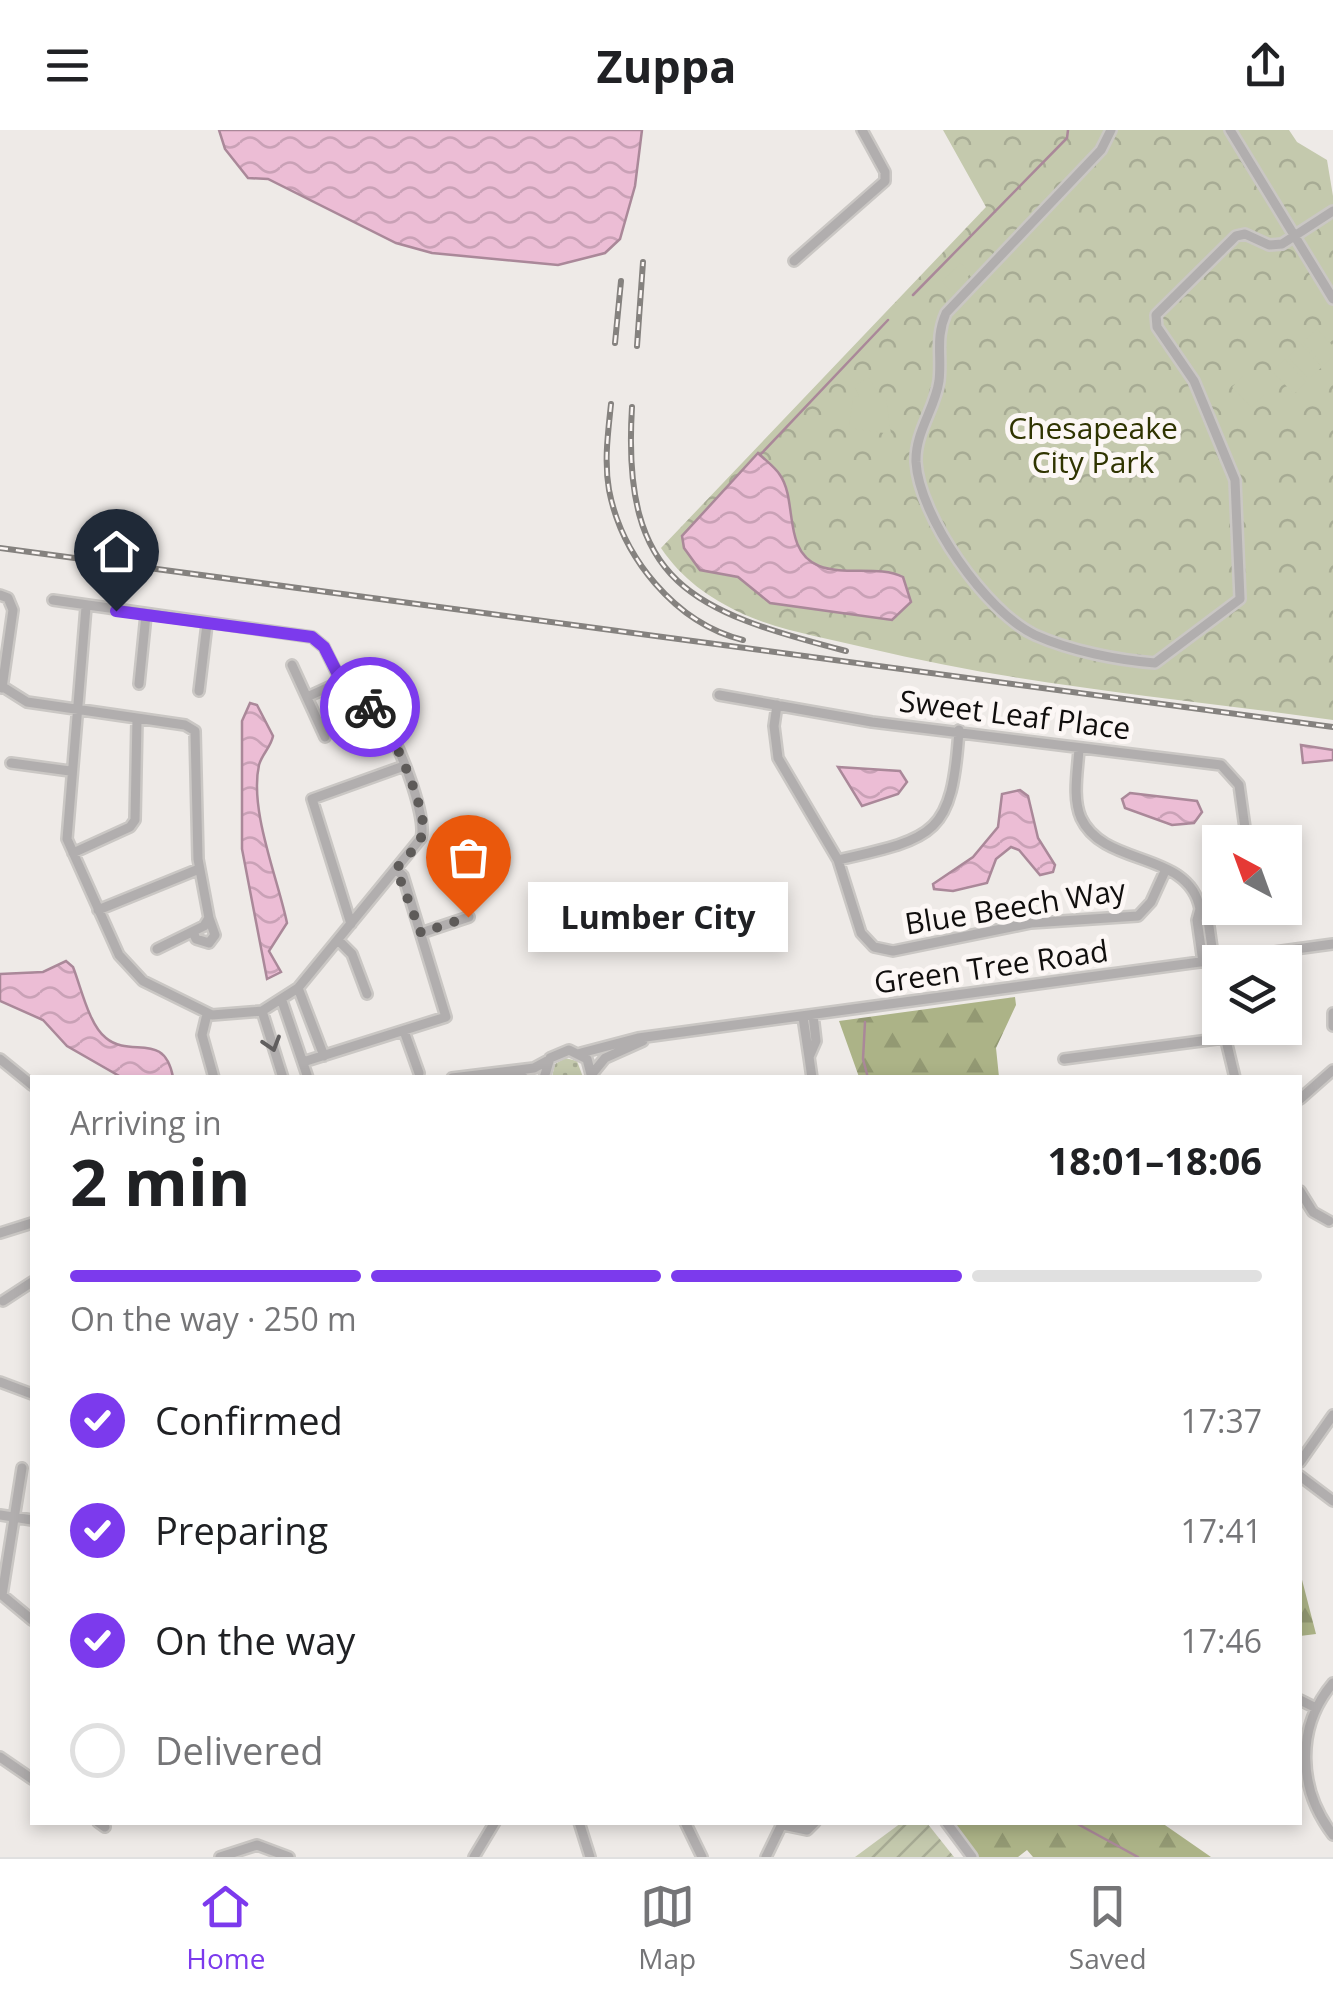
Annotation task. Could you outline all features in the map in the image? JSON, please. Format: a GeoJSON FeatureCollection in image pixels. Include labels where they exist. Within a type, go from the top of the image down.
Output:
{"type":"FeatureCollection","features":[{"type":"Feature","properties":{"kind":"street"},"geometry":{"type":"LineString","coordinates":[[794,262],[885,181],[886,172],[862,130]]}},
{"type":"Feature","properties":{"kind":"street"},"geometry":{"type":"LineString","coordinates":[[1112,130],[1101,150],[954,302],[942,323],[939,382],[916,454],[921,490],[941,534],[993,599],[1022,628],[1082,649],[1155,664],[1237,604],[1242,589],[1235,480],[1194,381],[1155,321],[1168,299],[1236,236],[1245,234],[1276,246],[1333,211]]}},
{"type":"Feature","properties":{"kind":"street"},"geometry":{"type":"LineString","coordinates":[[1230,130],[1333,298]]}},
{"type":"Feature","properties":{"kind":"street"},"geometry":{"type":"LineString","coordinates":[[0,595],[8,598],[13,610],[1,686],[27,702],[185,725],[195,731],[199,869],[215,935],[209,943],[196,939],[192,932]]}},
{"type":"Feature","properties":{"kind":"street"},"geometry":{"type":"LineString","coordinates":[[53,600],[316,638],[352,702],[370,706],[382,718],[404,766],[424,828],[396,869],[298,988],[262,1011],[237,1016],[207,1014],[132,973],[72,853],[66,830],[86,607]]}},
{"type":"Feature","properties":{"kind":"street"},"geometry":{"type":"LineString","coordinates":[[139,684],[146,615]]}},
{"type":"Feature","properties":{"kind":"street"},"geometry":{"type":"LineString","coordinates":[[199,691],[208,624]]}},
{"type":"Feature","properties":{"kind":"street"},"geometry":{"type":"LineString","coordinates":[[292,665],[325,736]]}},
{"type":"Feature","properties":{"kind":"street"},"geometry":{"type":"LineString","coordinates":[[307,698],[340,682]]}},
{"type":"Feature","properties":{"kind":"street","name":"Sweet Leaf Place"},"geometry":{"type":"LineString","coordinates":[[719,696],[872,722],[1212,763],[1230,770],[1240,785],[1245,825]]}},
{"type":"Feature","properties":{"kind":"street","name":"Blue Beech Way"},"geometry":{"type":"LineString","coordinates":[[778,705],[774,726],[778,758],[838,860],[861,933],[874,947],[893,950],[1031,923],[1138,916],[1151,902],[1166,869]]}},
{"type":"Feature","properties":{"kind":"street"},"geometry":{"type":"LineString","coordinates":[[72,853],[130,827],[135,820],[138,719]]}},
{"type":"Feature","properties":{"kind":"street"},"geometry":{"type":"LineString","coordinates":[[838,860],[906,844],[934,826],[952,793],[959,730]]}},
{"type":"Feature","properties":{"kind":"street"},"geometry":{"type":"LineString","coordinates":[[1078,748],[1077,805],[1089,830],[1106,844],[1166,869],[1194,888],[1208,920],[1212,945]]}},
{"type":"Feature","properties":{"kind":"street"},"geometry":{"type":"LineString","coordinates":[[11,763],[70,771]]}},
{"type":"Feature","properties":{"kind":"street"},"geometry":{"type":"LineString","coordinates":[[351,924],[312,799],[404,766]]}},
{"type":"Feature","properties":{"kind":"street"},"geometry":{"type":"LineString","coordinates":[[98,910],[199,869]]}},
{"type":"Feature","properties":{"kind":"street"},"geometry":{"type":"LineString","coordinates":[[303,1062],[446,1015],[396,869]]}},
{"type":"Feature","properties":{"kind":"street"},"geometry":{"type":"LineString","coordinates":[[1200,909],[1197,920],[1202,962]]}},
{"type":"Feature","properties":{"kind":"street"},"geometry":{"type":"LineString","coordinates":[[421,933],[468,917]]}},
{"type":"Feature","properties":{"kind":"street"},"geometry":{"type":"LineString","coordinates":[[157,949],[192,932],[209,918]]}},
{"type":"Feature","properties":{"kind":"street"},"geometry":{"type":"LineString","coordinates":[[338,940],[352,954],[367,994]]}},
{"type":"Feature","properties":{"kind":"street","name":"Green Tree Road"},"geometry":{"type":"LineString","coordinates":[[1302,948],[1333,944]]}},
{"type":"Feature","properties":{"kind":"street","name":"Green Tree Road"},"geometry":{"type":"LineString","coordinates":[[477,1075],[534,1068],[564,1050],[581,1054],[655,1036],[1202,962]]}},
{"type":"Feature","properties":{"kind":"street"},"geometry":{"type":"LineString","coordinates":[[298,988],[324,1056]]}},
{"type":"Feature","properties":{"kind":"street"},"geometry":{"type":"LineString","coordinates":[[282,1000],[307,1075]]}},
{"type":"Feature","properties":{"kind":"street"},"geometry":{"type":"LineString","coordinates":[[262,1011],[282,1075]]}},
{"type":"Feature","properties":{"kind":"street"},"geometry":{"type":"LineString","coordinates":[[207,1014],[202,1035],[213,1075]]}},
{"type":"Feature","properties":{"kind":"street"},"geometry":{"type":"LineString","coordinates":[[1333,1014],[1333,1026]]}},
{"type":"Feature","properties":{"kind":"street"},"geometry":{"type":"LineString","coordinates":[[808,1016],[812,1075]]}},
{"type":"Feature","properties":{"kind":"street"},"geometry":{"type":"LineString","coordinates":[[404,1031],[420,1073]]}},
{"type":"Feature","properties":{"kind":"street","name":"Green Tree Road"},"geometry":{"type":"LineString","coordinates":[[593,1075],[605,1058],[655,1036]]}},
{"type":"Feature","properties":{"kind":"street"},"geometry":{"type":"LineString","coordinates":[[1064,1060],[1202,1037]]}},
{"type":"Feature","properties":{"kind":"street"},"geometry":{"type":"LineString","coordinates":[[1227,1045],[1234,1075]]}},
{"type":"Feature","properties":{"kind":"street"},"geometry":{"type":"LineString","coordinates":[[581,1054],[592,1075]]}},
{"type":"Feature","properties":{"kind":"street"},"geometry":{"type":"LineString","coordinates":[[0,1059],[30,1083]]}},
{"type":"Feature","properties":{"kind":"street"},"geometry":{"type":"LineString","coordinates":[[545,1075],[547,1061]]}},
{"type":"Feature","properties":{"kind":"street"},"geometry":{"type":"LineString","coordinates":[[1302,1097],[1333,1070]]}},
{"type":"Feature","properties":{"kind":"street"},"geometry":{"type":"LineString","coordinates":[[1302,1194],[1313,1212],[1329,1221]]}},
{"type":"Feature","properties":{"kind":"street"},"geometry":{"type":"LineString","coordinates":[[0,1233],[30,1223]]}},
{"type":"Feature","properties":{"kind":"street"},"geometry":{"type":"LineString","coordinates":[[3,1302],[30,1283]]}},
{"type":"Feature","properties":{"kind":"street"},"geometry":{"type":"LineString","coordinates":[[0,1382],[30,1393]]}},
{"type":"Feature","properties":{"kind":"street"},"geometry":{"type":"LineString","coordinates":[[1302,1459],[1333,1415]]}},
{"type":"Feature","properties":{"kind":"street"},"geometry":{"type":"LineString","coordinates":[[22,1468],[2,1595],[30,1618]]}},
{"type":"Feature","properties":{"kind":"street"},"geometry":{"type":"LineString","coordinates":[[1302,1478],[1333,1501]]}},
{"type":"Feature","properties":{"kind":"street"},"geometry":{"type":"LineString","coordinates":[[0,1515],[30,1520]]}},
{"type":"Feature","properties":{"kind":"street"},"geometry":{"type":"LineString","coordinates":[[1333,1683],[1316,1708],[1305,1763],[1312,1800],[1333,1834]]}},
{"type":"Feature","properties":{"kind":"street"},"geometry":{"type":"LineString","coordinates":[[1302,1701],[1316,1708]]}},
{"type":"Feature","properties":{"kind":"street"},"geometry":{"type":"LineString","coordinates":[[0,1757],[30,1778]]}},
{"type":"Feature","properties":{"kind":"street"},"geometry":{"type":"LineString","coordinates":[[1302,1803],[1312,1800]]}},
{"type":"Feature","properties":{"kind":"street"},"geometry":{"type":"LineString","coordinates":[[474,1857],[494,1825]]}},
{"type":"Feature","properties":{"kind":"street"},"geometry":{"type":"LineString","coordinates":[[579,1825],[590,1857]]}},
{"type":"Feature","properties":{"kind":"street"},"geometry":{"type":"LineString","coordinates":[[686,1825],[702,1857]]}},
{"type":"Feature","properties":{"kind":"street"},"geometry":{"type":"LineString","coordinates":[[766,1857],[782,1825]]}},
{"type":"Feature","properties":{"kind":"street"},"geometry":{"type":"LineString","coordinates":[[787,1825],[806,1830],[812,1825]]}},
{"type":"Feature","properties":{"kind":"street"},"geometry":{"type":"LineString","coordinates":[[948,1825],[972,1857]]}},
{"type":"Feature","properties":{"kind":"street"},"geometry":{"type":"LineString","coordinates":[[220,1857],[257,1845],[289,1857]]}},
{"type":"Feature","properties":{"kind":"green space","name":"Chesapeake City Park"},"geometry":{"type":"Polygon","coordinates":[[[943,130],[1289,130],[1297,142],[1327,160],[1333,196],[1333,720],[982,672],[804,634],[758,620],[719,601],[687,578],[661,548],[986,207],[943,130]]]}},
{"type":"Feature","properties":{"kind":"green space"},"geometry":{"type":"Polygon","coordinates":[[[960,263],[971,273],[953,293],[942,282],[960,263]]]}},
{"type":"Feature","properties":{"kind":"green space"},"geometry":{"type":"Polygon","coordinates":[[[1317,329],[1333,346],[1333,356],[1324,365],[1303,342],[1317,329]]]}},
{"type":"Feature","properties":{"kind":"green space"},"geometry":{"type":"Polygon","coordinates":[[[1301,344],[1322,367],[1309,379],[1288,357],[1301,344]]]}},
{"type":"Feature","properties":{"kind":"green space"},"geometry":{"type":"Polygon","coordinates":[[[1285,359],[1306,382],[1294,394],[1272,371],[1285,359]]]}},
{"type":"Feature","properties":{"kind":"green space"},"geometry":{"type":"Polygon","coordinates":[[[1244,375],[1264,395],[1251,407],[1232,387],[1244,375]]]}},
{"type":"Feature","properties":{"kind":"green space"},"geometry":{"type":"Polygon","coordinates":[[[868,377],[879,395],[886,398],[891,434],[849,428],[853,397],[859,396],[854,386],[868,377]]]}},
{"type":"Feature","properties":{"kind":"green space"},"geometry":{"type":"Polygon","coordinates":[[[1015,997],[1016,1005],[996,1048],[999,1075],[858,1075],[839,1021],[1015,997]]]}},
{"type":"Feature","properties":{"kind":"green space"},"geometry":{"type":"Polygon","coordinates":[[[565,1058],[577,1061],[582,1075],[552,1075],[555,1064],[565,1058]]]}},
{"type":"Feature","properties":{"kind":"green space"},"geometry":{"type":"Polygon","coordinates":[[[1302,1580],[1316,1634],[1302,1636],[1302,1580]]]}},
{"type":"Feature","properties":{"kind":"green space"},"geometry":{"type":"Polygon","coordinates":[[[898,1825],[929,1825],[954,1857],[855,1857],[898,1825]]]}},
{"type":"Feature","properties":{"kind":"green space"},"geometry":{"type":"Polygon","coordinates":[[[954,1825],[1165,1825],[1211,1857],[1033,1857],[1027,1850],[1018,1857],[978,1857],[954,1825]]]}},
{"type":"Feature","properties":{"kind":"water"},"geometry":{"type":"Polygon","coordinates":[[[219,130],[642,130],[635,186],[620,239],[605,253],[558,265],[432,253],[396,243],[268,179],[248,178],[225,149],[219,130]]]}},
{"type":"Feature","properties":{"kind":"water"},"geometry":{"type":"Polygon","coordinates":[[[758,453],[778,472],[785,486],[795,537],[807,559],[829,569],[894,573],[903,577],[911,602],[892,620],[770,603],[738,577],[700,570],[684,548],[682,536],[758,453]]]}},
{"type":"Feature","properties":{"kind":"water"},"geometry":{"type":"Polygon","coordinates":[[[250,703],[257,705],[273,736],[259,765],[258,802],[287,923],[269,951],[281,972],[267,979],[242,849],[242,721],[250,703]]]}},
{"type":"Feature","properties":{"kind":"water"},"geometry":{"type":"Polygon","coordinates":[[[1301,745],[1333,750],[1333,760],[1303,763],[1301,745]]]}},
{"type":"Feature","properties":{"kind":"water"},"geometry":{"type":"Polygon","coordinates":[[[838,767],[900,771],[907,782],[898,794],[862,806],[838,767]]]}},
{"type":"Feature","properties":{"kind":"water"},"geometry":{"type":"Polygon","coordinates":[[[1020,790],[1028,796],[1038,838],[1055,865],[1053,872],[1040,875],[1019,850],[1011,847],[996,859],[987,883],[953,891],[934,889],[933,884],[973,857],[998,827],[1002,794],[1020,790]]]}},
{"type":"Feature","properties":{"kind":"water"},"geometry":{"type":"Polygon","coordinates":[[[1130,793],[1197,801],[1202,812],[1194,823],[1172,825],[1125,808],[1122,799],[1130,793]]]}},
{"type":"Feature","properties":{"kind":"water"},"geometry":{"type":"Polygon","coordinates":[[[66,961],[73,967],[100,1032],[116,1044],[162,1054],[172,1075],[118,1075],[67,1046],[43,1020],[0,1001],[0,974],[43,972],[66,961]]]}},
{"type":"Feature","properties":{"kind":"waterway"},"geometry":{"type":"LineString","coordinates":[[913,295],[1067,138],[1068,130]]}},
{"type":"Feature","properties":{"kind":"waterway"},"geometry":{"type":"LineString","coordinates":[[760,455],[888,320]]}},
{"type":"Feature","properties":{"kind":"waterway"},"geometry":{"type":"LineString","coordinates":[[865,1022],[863,1059],[867,1075]]}},
{"type":"Feature","properties":{"kind":"waterway"},"geometry":{"type":"LineString","coordinates":[[1079,1825],[1138,1857]]}},
{"type":"Feature","properties":{"kind":"railway"},"geometry":{"type":"LineString","coordinates":[[637,346],[643,262]]}},
{"type":"Feature","properties":{"kind":"railway"},"geometry":{"type":"LineString","coordinates":[[615,343],[621,281]]}},
{"type":"Feature","properties":{"kind":"railway"},"geometry":{"type":"LineString","coordinates":[[611,404],[609,490],[626,539],[655,584],[674,603],[695,619],[743,640]]}},
{"type":"Feature","properties":{"kind":"railway"},"geometry":{"type":"LineString","coordinates":[[632,407],[632,467],[639,515],[655,552],[678,581],[708,603],[746,621],[846,651]]}},
{"type":"Feature","properties":{"kind":"railway"},"geometry":{"type":"LineString","coordinates":[[0,548],[1333,727]]}},
{"type":"Feature","properties":{"kind":"way so far"},"geometry":{"type":"LineString","coordinates":[[370,707],[382,718],[394,743],[423,824],[420,838],[396,869],[403,876],[421,933],[468,917]]}},
{"type":"Feature","properties":{"kind":"place","name":"Lumber City"},"geometry":{"type":"Point","coordinates":[468,917]}},
{"type":"Feature","properties":{"kind":"route"},"geometry":{"type":"LineString","coordinates":[[116,611],[312,637],[324,647],[352,702],[370,707]]}}]}
